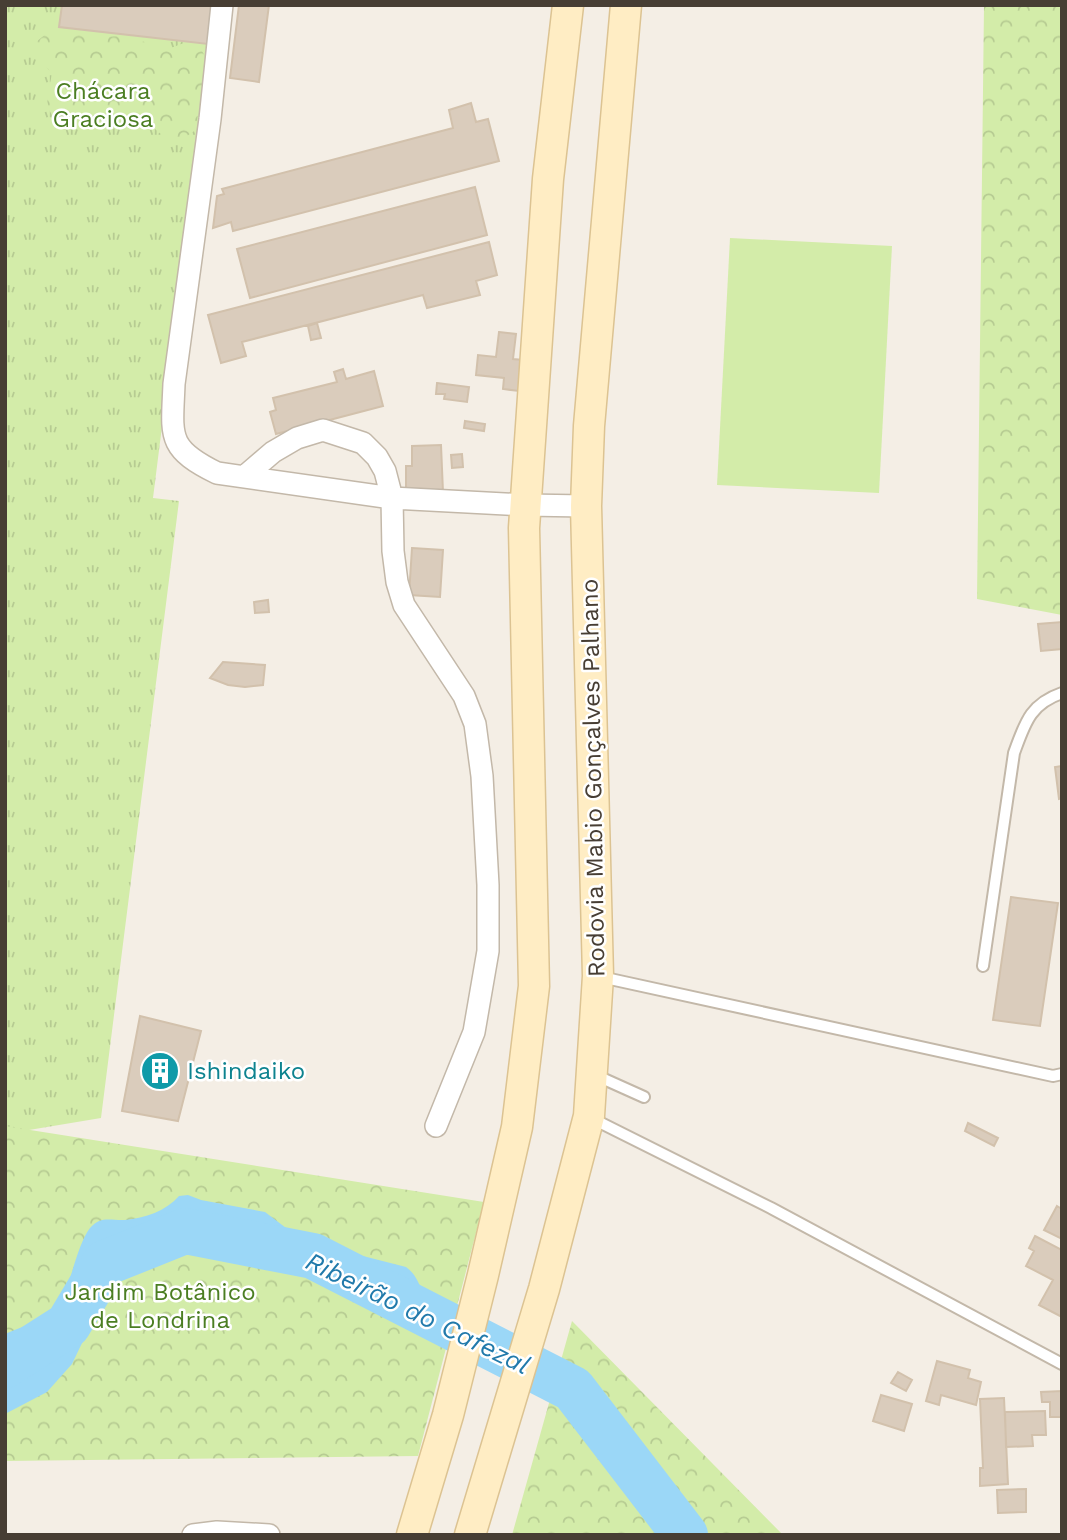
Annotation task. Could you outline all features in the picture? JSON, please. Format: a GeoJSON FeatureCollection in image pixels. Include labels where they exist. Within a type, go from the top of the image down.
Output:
{"type":"FeatureCollection","features":[{"type":"Feature","properties":{"kind":"main road"},"geometry":{"type":"LineString","coordinates":[[412,1535],[448,1415],[484,1275],[517,1127],[534,986],[525,505],[548,179],[568,5]]}},
{"type":"Feature","properties":{"kind":"main road","name":"Rodovia Mabio Gonçalves Palhano"},"geometry":{"type":"LineString","coordinates":[[470,1535],[544,1289],[589,1116],[598,976],[586,506],[589,426],[626,5]]}},
{"type":"Feature","properties":{"kind":"street"},"geometry":{"type":"LineString","coordinates":[[222,5],[210,119],[174,384],[173,426],[178,448],[195,462],[217,473],[392,498],[586,506]]}},
{"type":"Feature","properties":{"kind":"street"},"geometry":{"type":"LineString","coordinates":[[244,476],[273,452],[297,438],[323,430],[363,443],[377,457],[385,471],[392,498],[393,551],[397,582],[404,605],[464,696],[475,724],[482,776],[488,885],[488,951],[474,1032],[436,1126]]}},
{"type":"Feature","properties":{"kind":"street"},"geometry":{"type":"LineString","coordinates":[[193,1535],[217,1532],[269,1535]]}},
{"type":"Feature","properties":{"kind":"lane"},"geometry":{"type":"LineString","coordinates":[[984,966],[1014,753],[1024,724],[1043,700],[1062,693]]}},
{"type":"Feature","properties":{"kind":"lane"},"geometry":{"type":"LineString","coordinates":[[598,976],[1053,1076],[1062,1074]]}},
{"type":"Feature","properties":{"kind":"lane"},"geometry":{"type":"LineString","coordinates":[[592,1073],[644,1097]]}},
{"type":"Feature","properties":{"kind":"lane"},"geometry":{"type":"LineString","coordinates":[[589,1116],[771,1208],[1062,1363]]}},
{"type":"Feature","properties":{"kind":"green space","name":"Chácara Graciosa"},"geometry":{"type":"Polygon","coordinates":[[[5,5],[215,5],[153,498],[179,501],[101,1118],[5,1134],[5,5]]]}},
{"type":"Feature","properties":{"kind":"green space"},"geometry":{"type":"Polygon","coordinates":[[[984,5],[1062,5],[1062,615],[977,599],[984,5]]]}},
{"type":"Feature","properties":{"kind":"green space"},"geometry":{"type":"Polygon","coordinates":[[[54,27],[82,30],[103,37],[119,36],[166,50],[193,43],[201,49],[209,64],[204,93],[198,106],[197,129],[185,137],[174,139],[163,136],[152,126],[130,125],[112,129],[93,123],[60,123],[50,111],[47,100],[52,73],[35,48],[35,43],[54,27]]]}},
{"type":"Feature","properties":{"kind":"green space"},"geometry":{"type":"Polygon","coordinates":[[[730,238],[892,246],[879,493],[717,485],[730,238]]]}},
{"type":"Feature","properties":{"kind":"green space","name":"Jardim Botânico de Londrina"},"geometry":{"type":"Polygon","coordinates":[[[5,1126],[484,1202],[418,1456],[5,1461],[5,1126]]]}},
{"type":"Feature","properties":{"kind":"green space"},"geometry":{"type":"Polygon","coordinates":[[[572,1321],[783,1535],[512,1535],[572,1321]]]}},
{"type":"Feature","properties":{"kind":"water"},"geometry":{"type":"Polygon","coordinates":[[[188,1195],[265,1212],[294,1234],[316,1244],[406,1267],[415,1276],[442,1324],[415,1308],[407,1296],[388,1285],[332,1278],[307,1264],[255,1256],[240,1244],[214,1236],[163,1232],[134,1240],[116,1252],[115,1272],[105,1304],[72,1364],[47,1392],[5,1414],[5,1334],[61,1311],[77,1256],[90,1228],[102,1220],[140,1218],[161,1210],[179,1196],[188,1195]]]}},
{"type":"Feature","properties":{"kind":"building"},"geometry":{"type":"Polygon","coordinates":[[[62,5],[213,5],[208,44],[59,27],[62,5]]]}},
{"type":"Feature","properties":{"kind":"building"},"geometry":{"type":"Polygon","coordinates":[[[239,5],[269,5],[259,82],[230,78],[239,5]]]}},
{"type":"Feature","properties":{"kind":"building"},"geometry":{"type":"Polygon","coordinates":[[[471,103],[476,122],[488,119],[499,161],[233,231],[231,222],[213,228],[217,196],[224,194],[222,189],[453,128],[449,110],[471,103]]]}},
{"type":"Feature","properties":{"kind":"building"},"geometry":{"type":"Polygon","coordinates":[[[475,187],[487,235],[250,298],[237,249],[475,187]]]}},
{"type":"Feature","properties":{"kind":"building"},"geometry":{"type":"Polygon","coordinates":[[[489,242],[497,275],[476,281],[480,295],[427,308],[423,295],[242,342],[246,356],[221,363],[208,315],[489,242]]]}},
{"type":"Feature","properties":{"kind":"building"},"geometry":{"type":"Polygon","coordinates":[[[317,323],[321,338],[311,340],[308,326],[317,323]]]}},
{"type":"Feature","properties":{"kind":"building"},"geometry":{"type":"Polygon","coordinates":[[[499,332],[516,334],[513,359],[523,360],[519,391],[503,389],[504,378],[476,375],[478,355],[496,357],[499,332]]]}},
{"type":"Feature","properties":{"kind":"building"},"geometry":{"type":"Polygon","coordinates":[[[343,369],[346,379],[374,371],[383,406],[276,434],[270,412],[276,410],[273,398],[337,382],[334,372],[343,369]]]}},
{"type":"Feature","properties":{"kind":"building"},"geometry":{"type":"Polygon","coordinates":[[[437,383],[469,387],[467,402],[444,399],[445,394],[436,394],[437,383]]]}},
{"type":"Feature","properties":{"kind":"building"},"geometry":{"type":"Polygon","coordinates":[[[465,421],[485,424],[484,431],[464,428],[465,421]]]}},
{"type":"Feature","properties":{"kind":"building"},"geometry":{"type":"Polygon","coordinates":[[[441,445],[443,492],[406,493],[406,466],[412,466],[412,446],[441,445]]]}},
{"type":"Feature","properties":{"kind":"building"},"geometry":{"type":"Polygon","coordinates":[[[462,454],[463,467],[452,468],[451,455],[462,454]]]}},
{"type":"Feature","properties":{"kind":"building"},"geometry":{"type":"Polygon","coordinates":[[[412,548],[443,550],[440,597],[409,595],[412,548]]]}},
{"type":"Feature","properties":{"kind":"building"},"geometry":{"type":"Polygon","coordinates":[[[268,600],[269,612],[255,613],[254,602],[268,600]]]}},
{"type":"Feature","properties":{"kind":"building"},"geometry":{"type":"Polygon","coordinates":[[[1062,622],[1062,649],[1041,651],[1038,624],[1062,622]]]}},
{"type":"Feature","properties":{"kind":"building"},"geometry":{"type":"Polygon","coordinates":[[[223,662],[265,665],[263,685],[228,685],[210,678],[223,662]]]}},
{"type":"Feature","properties":{"kind":"building"},"geometry":{"type":"Polygon","coordinates":[[[1062,766],[1062,798],[1059,799],[1055,767],[1062,766]]]}},
{"type":"Feature","properties":{"kind":"building"},"geometry":{"type":"Polygon","coordinates":[[[1011,897],[1058,903],[1040,1026],[993,1020],[1011,897]]]}},
{"type":"Feature","properties":{"kind":"building","name":"Ishindaiko"},"geometry":{"type":"Polygon","coordinates":[[[140,1016],[201,1031],[178,1121],[122,1111],[140,1016]]]}},
{"type":"Feature","properties":{"kind":"building"},"geometry":{"type":"Polygon","coordinates":[[[968,1123],[998,1138],[994,1146],[965,1131],[968,1123]]]}},
{"type":"Feature","properties":{"kind":"building"},"geometry":{"type":"Polygon","coordinates":[[[1057,1206],[1062,1209],[1062,1239],[1044,1230],[1057,1206]]]}},
{"type":"Feature","properties":{"kind":"building"},"geometry":{"type":"Polygon","coordinates":[[[1035,1236],[1062,1250],[1062,1317],[1039,1305],[1053,1280],[1026,1266],[1034,1251],[1029,1248],[1035,1236]]]}},
{"type":"Feature","properties":{"kind":"building"},"geometry":{"type":"Polygon","coordinates":[[[937,1361],[970,1370],[968,1378],[981,1382],[976,1405],[941,1395],[939,1405],[926,1401],[937,1361]]]}},
{"type":"Feature","properties":{"kind":"building"},"geometry":{"type":"Polygon","coordinates":[[[898,1372],[912,1380],[906,1391],[891,1383],[898,1372]]]}},
{"type":"Feature","properties":{"kind":"building"},"geometry":{"type":"Polygon","coordinates":[[[1062,1391],[1062,1417],[1050,1417],[1050,1402],[1042,1402],[1041,1392],[1062,1391]]]}},
{"type":"Feature","properties":{"kind":"building"},"geometry":{"type":"Polygon","coordinates":[[[881,1395],[912,1404],[904,1431],[873,1421],[881,1395]]]}},
{"type":"Feature","properties":{"kind":"building"},"geometry":{"type":"Polygon","coordinates":[[[1004,1398],[1008,1484],[980,1486],[980,1468],[983,1468],[980,1399],[1004,1398]]]}},
{"type":"Feature","properties":{"kind":"building"},"geometry":{"type":"Polygon","coordinates":[[[1045,1411],[1046,1435],[1032,1435],[1033,1446],[1006,1447],[1005,1412],[1045,1411]]]}},
{"type":"Feature","properties":{"kind":"building"},"geometry":{"type":"Polygon","coordinates":[[[1026,1489],[1026,1512],[998,1513],[997,1490],[1026,1489]]]}},
{"type":"Feature","properties":{"kind":"waterway","name":"Ribeirão do Cafezal"},"geometry":{"type":"LineString","coordinates":[[5,1365],[68,1325],[105,1263],[185,1231],[313,1256],[573,1389],[685,1535]]}},
{"type":"Feature","properties":{"kind":"place","name":"Ishindaiko"},"geometry":{"type":"Point","coordinates":[160,1071]}}]}
